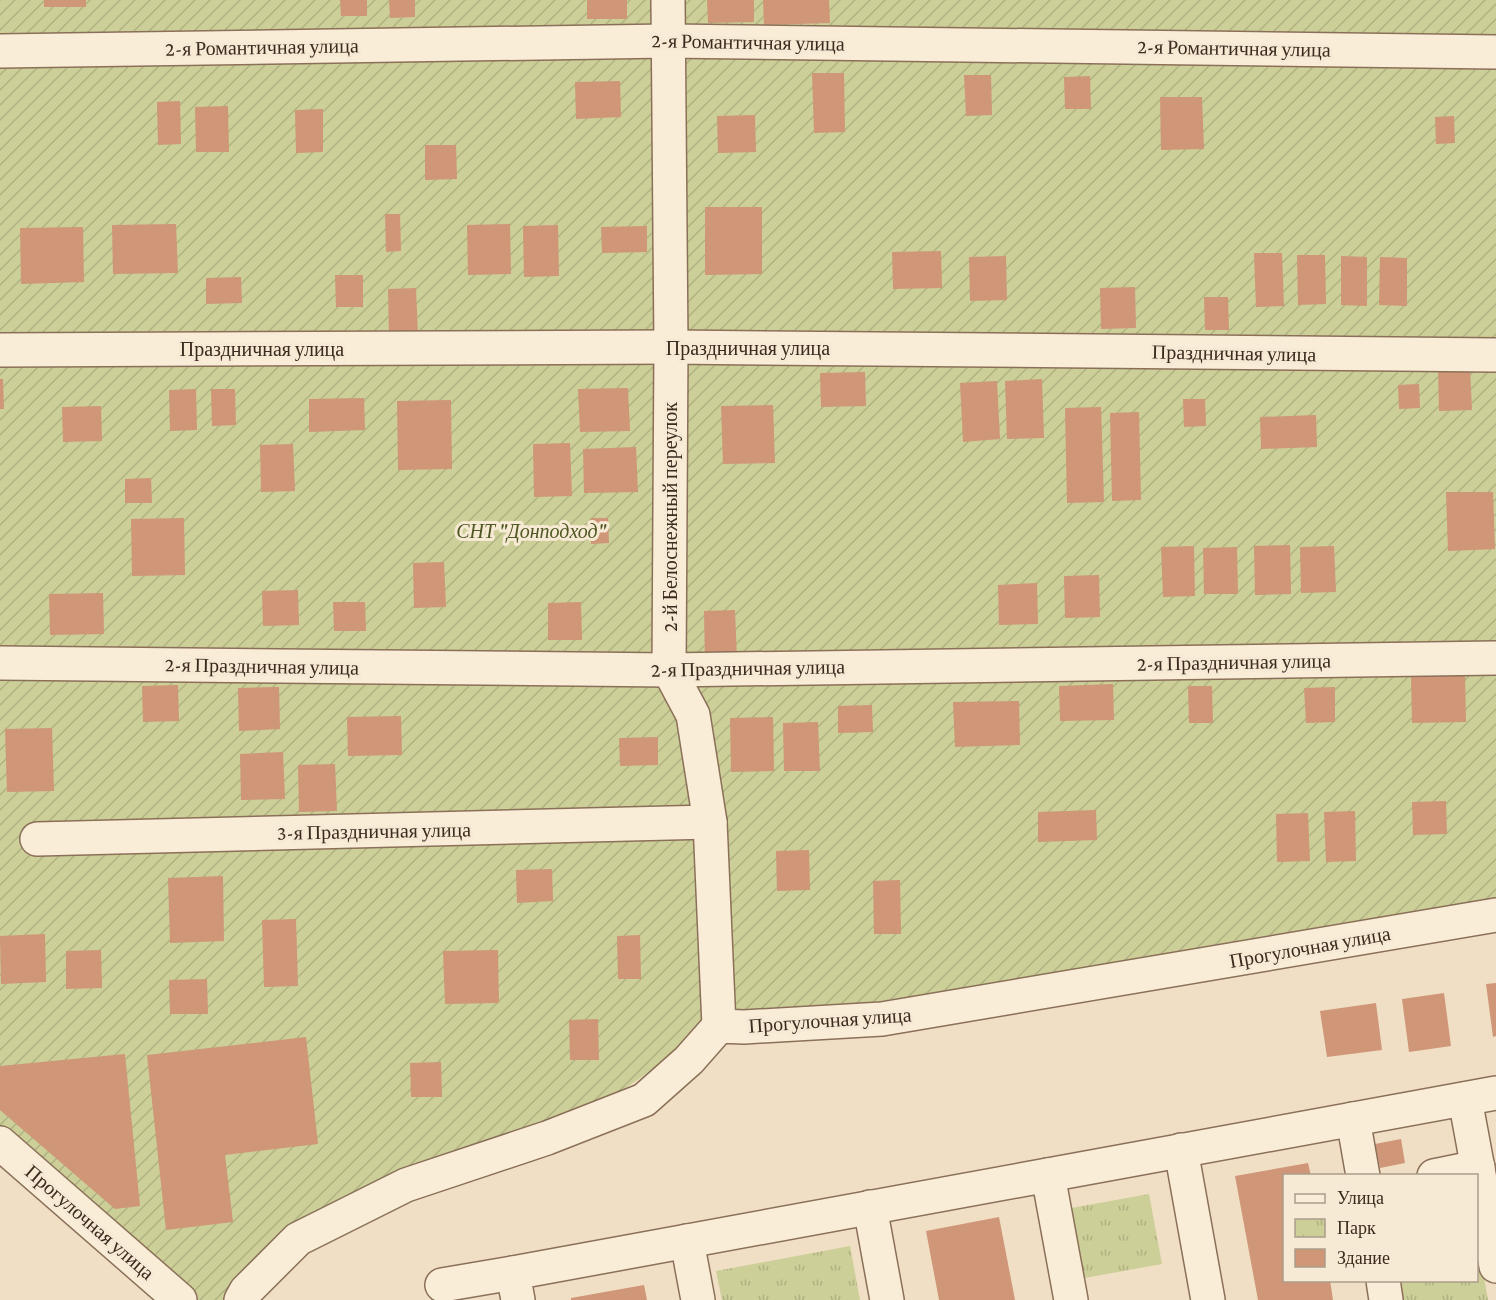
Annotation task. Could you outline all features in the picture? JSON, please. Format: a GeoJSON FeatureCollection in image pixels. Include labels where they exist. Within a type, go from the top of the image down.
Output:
{"type":"FeatureCollection","features":[{"type":"Feature","properties":{"kind":"street","name":"2-й Белоснежный переулок"},"geometry":{"type":"LineString","coordinates":[[668,0],[671,347],[669,670],[693,715],[710,822],[719,1026]]}},
{"type":"Feature","properties":{"kind":"street","name":"2-я Романтичная улица"},"geometry":{"type":"LineString","coordinates":[[0,51],[668,41],[1496,52]]}},
{"type":"Feature","properties":{"kind":"street","name":"Праздничная улица"},"geometry":{"type":"LineString","coordinates":[[0,350],[671,347],[1496,355]]}},
{"type":"Feature","properties":{"kind":"street","name":"2-я Праздничная улица"},"geometry":{"type":"LineString","coordinates":[[0,663],[669,670],[1496,658]]}},
{"type":"Feature","properties":{"kind":"street","name":"3-я Праздничная улица"},"geometry":{"type":"LineString","coordinates":[[37,839],[710,822]]}},
{"type":"Feature","properties":{"kind":"street","name":"Прогулочная улица"},"geometry":{"type":"LineString","coordinates":[[719,1026],[744,1027],[882,1019],[1496,915]]}},
{"type":"Feature","properties":{"kind":"street"},"geometry":{"type":"LineString","coordinates":[[241,1300],[246,1291],[297,1239],[406,1185],[547,1138],[644,1100],[689,1060],[719,1026]]}},
{"type":"Feature","properties":{"kind":"street"},"geometry":{"type":"LineString","coordinates":[[442,1285],[515,1286],[687,1241],[1480,1096],[1478,1167],[1496,1266]]}},
{"type":"Feature","properties":{"kind":"street"},"geometry":{"type":"LineString","coordinates":[[1353,1119],[1363,1174]]}},
{"type":"Feature","properties":{"kind":"street","name":"Прогулочная улица"},"geometry":{"type":"LineString","coordinates":[[0,1143],[180,1300]]}},
{"type":"Feature","properties":{"kind":"street"},"geometry":{"type":"LineString","coordinates":[[1181,1150],[1208,1300]]}},
{"type":"Feature","properties":{"kind":"street"},"geometry":{"type":"LineString","coordinates":[[1444,1174],[1478,1167]]}},
{"type":"Feature","properties":{"kind":"street"},"geometry":{"type":"LineString","coordinates":[[1048,1175],[1071,1300]]}},
{"type":"Feature","properties":{"kind":"street"},"geometry":{"type":"LineString","coordinates":[[870,1207],[887,1300]]}},
{"type":"Feature","properties":{"kind":"street"},"geometry":{"type":"LineString","coordinates":[[687,1241],[698,1300]]}},
{"type":"Feature","properties":{"kind":"street"},"geometry":{"type":"LineString","coordinates":[[1383,1282],[1386,1300]]}},
{"type":"Feature","properties":{"kind":"green space","name":"СНТ \"Донподход\""},"geometry":{"type":"Polygon","coordinates":[[[0,0],[1496,0],[1496,905],[778,1017],[668,1058],[619,1093],[373,1189],[230,1300],[192,1300],[0,1149],[0,0]]]}},
{"type":"Feature","properties":{"kind":"green space"},"geometry":{"type":"Polygon","coordinates":[[[1149,1194],[1162,1264],[1079,1279],[1066,1209],[1149,1194]]]}},
{"type":"Feature","properties":{"kind":"green space"},"geometry":{"type":"Polygon","coordinates":[[[1478,1244],[1488,1300],[1399,1300],[1396,1282],[1478,1282],[1478,1244]]]}},
{"type":"Feature","properties":{"kind":"green space"},"geometry":{"type":"Polygon","coordinates":[[[850,1246],[860,1300],[722,1300],[716,1271],[850,1246]]]}},
{"type":"Feature","properties":{"kind":"building"},"geometry":{"type":"Polygon","coordinates":[[[44,0],[86,0],[86,7],[44,7],[44,0]]]}},
{"type":"Feature","properties":{"kind":"building"},"geometry":{"type":"Polygon","coordinates":[[[340,0],[367,0],[367,16],[341,16],[340,0]]]}},
{"type":"Feature","properties":{"kind":"building"},"geometry":{"type":"Polygon","coordinates":[[[389,0],[415,0],[415,17],[390,18],[389,0]]]}},
{"type":"Feature","properties":{"kind":"building"},"geometry":{"type":"Polygon","coordinates":[[[587,0],[627,0],[627,19],[587,19],[587,0]]]}},
{"type":"Feature","properties":{"kind":"building"},"geometry":{"type":"Polygon","coordinates":[[[707,0],[754,0],[754,22],[708,23],[707,0]]]}},
{"type":"Feature","properties":{"kind":"building"},"geometry":{"type":"Polygon","coordinates":[[[763,0],[829,0],[830,23],[764,25],[763,0]]]}},
{"type":"Feature","properties":{"kind":"building"},"geometry":{"type":"Polygon","coordinates":[[[812,73],[844,73],[845,132],[814,133],[812,73]]]}},
{"type":"Feature","properties":{"kind":"building"},"geometry":{"type":"Polygon","coordinates":[[[964,75],[991,75],[992,115],[966,116],[964,75]]]}},
{"type":"Feature","properties":{"kind":"building"},"geometry":{"type":"Polygon","coordinates":[[[1090,76],[1091,109],[1065,109],[1064,77],[1090,76]]]}},
{"type":"Feature","properties":{"kind":"building"},"geometry":{"type":"Polygon","coordinates":[[[620,81],[621,117],[576,119],[575,82],[620,81]]]}},
{"type":"Feature","properties":{"kind":"building"},"geometry":{"type":"Polygon","coordinates":[[[1160,97],[1202,97],[1204,149],[1161,150],[1160,97]]]}},
{"type":"Feature","properties":{"kind":"building"},"geometry":{"type":"Polygon","coordinates":[[[180,101],[181,144],[158,145],[157,102],[180,101]]]}},
{"type":"Feature","properties":{"kind":"building"},"geometry":{"type":"Polygon","coordinates":[[[228,106],[229,152],[196,152],[195,107],[228,106]]]}},
{"type":"Feature","properties":{"kind":"building"},"geometry":{"type":"Polygon","coordinates":[[[323,109],[323,152],[296,153],[295,110],[323,109]]]}},
{"type":"Feature","properties":{"kind":"building"},"geometry":{"type":"Polygon","coordinates":[[[755,115],[756,152],[718,153],[717,116],[755,115]]]}},
{"type":"Feature","properties":{"kind":"building"},"geometry":{"type":"Polygon","coordinates":[[[1454,116],[1455,143],[1436,144],[1435,117],[1454,116]]]}},
{"type":"Feature","properties":{"kind":"building"},"geometry":{"type":"Polygon","coordinates":[[[425,145],[456,145],[457,179],[425,180],[425,145]]]}},
{"type":"Feature","properties":{"kind":"building"},"geometry":{"type":"Polygon","coordinates":[[[705,207],[762,207],[762,274],[705,275],[705,207]]]}},
{"type":"Feature","properties":{"kind":"building"},"geometry":{"type":"Polygon","coordinates":[[[385,214],[400,214],[401,251],[386,252],[385,214]]]}},
{"type":"Feature","properties":{"kind":"building"},"geometry":{"type":"Polygon","coordinates":[[[176,224],[178,273],[113,274],[112,225],[176,224]]]}},
{"type":"Feature","properties":{"kind":"building"},"geometry":{"type":"Polygon","coordinates":[[[510,224],[511,274],[468,275],[467,225],[510,224]]]}},
{"type":"Feature","properties":{"kind":"building"},"geometry":{"type":"Polygon","coordinates":[[[558,225],[559,276],[524,277],[523,226],[558,225]]]}},
{"type":"Feature","properties":{"kind":"building"},"geometry":{"type":"Polygon","coordinates":[[[647,226],[647,252],[602,253],[601,227],[647,226]]]}},
{"type":"Feature","properties":{"kind":"building"},"geometry":{"type":"Polygon","coordinates":[[[83,227],[84,282],[21,284],[20,228],[83,227]]]}},
{"type":"Feature","properties":{"kind":"building"},"geometry":{"type":"Polygon","coordinates":[[[941,251],[942,288],[893,289],[892,252],[941,251]]]}},
{"type":"Feature","properties":{"kind":"building"},"geometry":{"type":"Polygon","coordinates":[[[1254,253],[1282,253],[1284,306],[1256,307],[1254,253]]]}},
{"type":"Feature","properties":{"kind":"building"},"geometry":{"type":"Polygon","coordinates":[[[1297,255],[1325,255],[1326,304],[1298,305],[1297,255]]]}},
{"type":"Feature","properties":{"kind":"building"},"geometry":{"type":"Polygon","coordinates":[[[1006,256],[1007,300],[970,301],[969,257],[1006,256]]]}},
{"type":"Feature","properties":{"kind":"building"},"geometry":{"type":"Polygon","coordinates":[[[1341,256],[1367,257],[1367,306],[1341,305],[1341,256]]]}},
{"type":"Feature","properties":{"kind":"building"},"geometry":{"type":"Polygon","coordinates":[[[1380,257],[1407,258],[1407,306],[1379,305],[1380,257]]]}},
{"type":"Feature","properties":{"kind":"building"},"geometry":{"type":"Polygon","coordinates":[[[335,275],[363,275],[363,307],[336,307],[335,275]]]}},
{"type":"Feature","properties":{"kind":"building"},"geometry":{"type":"Polygon","coordinates":[[[241,277],[242,303],[206,304],[206,278],[241,277]]]}},
{"type":"Feature","properties":{"kind":"building"},"geometry":{"type":"Polygon","coordinates":[[[1135,287],[1136,328],[1101,329],[1100,288],[1135,287]]]}},
{"type":"Feature","properties":{"kind":"building"},"geometry":{"type":"Polygon","coordinates":[[[416,288],[418,337],[389,337],[388,289],[416,288]]]}},
{"type":"Feature","properties":{"kind":"building"},"geometry":{"type":"Polygon","coordinates":[[[1204,297],[1228,297],[1229,330],[1205,330],[1204,297]]]}},
{"type":"Feature","properties":{"kind":"building"},"geometry":{"type":"Polygon","coordinates":[[[1438,368],[1470,368],[1472,410],[1439,411],[1438,368]]]}},
{"type":"Feature","properties":{"kind":"building"},"geometry":{"type":"Polygon","coordinates":[[[865,372],[866,406],[821,407],[820,373],[865,372]]]}},
{"type":"Feature","properties":{"kind":"building"},"geometry":{"type":"Polygon","coordinates":[[[0,379],[3,379],[4,409],[0,409],[0,379]]]}},
{"type":"Feature","properties":{"kind":"building"},"geometry":{"type":"Polygon","coordinates":[[[1042,379],[1044,438],[1007,439],[1005,381],[1042,379]]]}},
{"type":"Feature","properties":{"kind":"building"},"geometry":{"type":"Polygon","coordinates":[[[997,381],[1000,439],[963,442],[960,383],[997,381]]]}},
{"type":"Feature","properties":{"kind":"building"},"geometry":{"type":"Polygon","coordinates":[[[1419,384],[1420,408],[1399,409],[1398,385],[1419,384]]]}},
{"type":"Feature","properties":{"kind":"building"},"geometry":{"type":"Polygon","coordinates":[[[628,388],[630,431],[580,432],[578,389],[628,388]]]}},
{"type":"Feature","properties":{"kind":"building"},"geometry":{"type":"Polygon","coordinates":[[[196,389],[197,430],[170,431],[169,390],[196,389]]]}},
{"type":"Feature","properties":{"kind":"building"},"geometry":{"type":"Polygon","coordinates":[[[211,389],[235,389],[236,425],[212,426],[211,389]]]}},
{"type":"Feature","properties":{"kind":"building"},"geometry":{"type":"Polygon","coordinates":[[[364,398],[365,430],[309,432],[309,399],[364,398]]]}},
{"type":"Feature","properties":{"kind":"building"},"geometry":{"type":"Polygon","coordinates":[[[1183,399],[1205,399],[1206,426],[1184,427],[1183,399]]]}},
{"type":"Feature","properties":{"kind":"building"},"geometry":{"type":"Polygon","coordinates":[[[451,400],[452,469],[398,470],[397,401],[451,400]]]}},
{"type":"Feature","properties":{"kind":"building"},"geometry":{"type":"Polygon","coordinates":[[[773,405],[775,463],[723,464],[721,406],[773,405]]]}},
{"type":"Feature","properties":{"kind":"building"},"geometry":{"type":"Polygon","coordinates":[[[101,406],[102,441],[63,442],[62,407],[101,406]]]}},
{"type":"Feature","properties":{"kind":"building"},"geometry":{"type":"Polygon","coordinates":[[[1101,407],[1104,502],[1067,503],[1065,408],[1101,407]]]}},
{"type":"Feature","properties":{"kind":"building"},"geometry":{"type":"Polygon","coordinates":[[[1139,412],[1141,500],[1112,501],[1110,413],[1139,412]]]}},
{"type":"Feature","properties":{"kind":"building"},"geometry":{"type":"Polygon","coordinates":[[[1316,415],[1317,447],[1261,449],[1260,417],[1316,415]]]}},
{"type":"Feature","properties":{"kind":"building"},"geometry":{"type":"Polygon","coordinates":[[[570,443],[572,496],[534,497],[533,444],[570,443]]]}},
{"type":"Feature","properties":{"kind":"building"},"geometry":{"type":"Polygon","coordinates":[[[293,444],[295,491],[261,492],[260,445],[293,444]]]}},
{"type":"Feature","properties":{"kind":"building"},"geometry":{"type":"Polygon","coordinates":[[[636,447],[638,492],[584,493],[583,449],[636,447]]]}},
{"type":"Feature","properties":{"kind":"building"},"geometry":{"type":"Polygon","coordinates":[[[151,478],[152,503],[125,503],[125,479],[151,478]]]}},
{"type":"Feature","properties":{"kind":"building"},"geometry":{"type":"Polygon","coordinates":[[[1446,492],[1493,492],[1495,549],[1448,551],[1446,492]]]}},
{"type":"Feature","properties":{"kind":"building"},"geometry":{"type":"Polygon","coordinates":[[[184,518],[185,575],[132,576],[131,519],[184,518]]]}},
{"type":"Feature","properties":{"kind":"building"},"geometry":{"type":"Polygon","coordinates":[[[591,518],[608,518],[609,543],[591,544],[591,518]]]}},
{"type":"Feature","properties":{"kind":"building"},"geometry":{"type":"Polygon","coordinates":[[[1290,545],[1291,594],[1255,595],[1254,546],[1290,545]]]}},
{"type":"Feature","properties":{"kind":"building"},"geometry":{"type":"Polygon","coordinates":[[[1194,546],[1195,596],[1163,597],[1161,547],[1194,546]]]}},
{"type":"Feature","properties":{"kind":"building"},"geometry":{"type":"Polygon","coordinates":[[[1334,546],[1336,592],[1301,593],[1300,547],[1334,546]]]}},
{"type":"Feature","properties":{"kind":"building"},"geometry":{"type":"Polygon","coordinates":[[[1237,547],[1238,594],[1204,594],[1203,548],[1237,547]]]}},
{"type":"Feature","properties":{"kind":"building"},"geometry":{"type":"Polygon","coordinates":[[[444,562],[446,607],[414,608],[413,563],[444,562]]]}},
{"type":"Feature","properties":{"kind":"building"},"geometry":{"type":"Polygon","coordinates":[[[1099,575],[1100,617],[1065,618],[1064,576],[1099,575]]]}},
{"type":"Feature","properties":{"kind":"building"},"geometry":{"type":"Polygon","coordinates":[[[1037,583],[1038,624],[999,625],[998,585],[1037,583]]]}},
{"type":"Feature","properties":{"kind":"building"},"geometry":{"type":"Polygon","coordinates":[[[298,590],[299,625],[263,626],[262,591],[298,590]]]}},
{"type":"Feature","properties":{"kind":"building"},"geometry":{"type":"Polygon","coordinates":[[[103,593],[104,634],[50,635],[49,594],[103,593]]]}},
{"type":"Feature","properties":{"kind":"building"},"geometry":{"type":"Polygon","coordinates":[[[333,602],[365,602],[366,631],[334,631],[333,602]]]}},
{"type":"Feature","properties":{"kind":"building"},"geometry":{"type":"Polygon","coordinates":[[[581,602],[582,640],[548,640],[548,603],[581,602]]]}},
{"type":"Feature","properties":{"kind":"building"},"geometry":{"type":"Polygon","coordinates":[[[735,610],[737,659],[705,660],[704,611],[735,610]]]}},
{"type":"Feature","properties":{"kind":"building"},"geometry":{"type":"Polygon","coordinates":[[[1465,674],[1466,722],[1412,723],[1411,675],[1465,674]]]}},
{"type":"Feature","properties":{"kind":"building"},"geometry":{"type":"Polygon","coordinates":[[[1113,684],[1114,720],[1060,721],[1059,686],[1113,684]]]}},
{"type":"Feature","properties":{"kind":"building"},"geometry":{"type":"Polygon","coordinates":[[[178,685],[179,721],[143,722],[142,686],[178,685]]]}},
{"type":"Feature","properties":{"kind":"building"},"geometry":{"type":"Polygon","coordinates":[[[1188,686],[1212,686],[1213,723],[1189,723],[1188,686]]]}},
{"type":"Feature","properties":{"kind":"building"},"geometry":{"type":"Polygon","coordinates":[[[279,687],[280,729],[239,731],[238,688],[279,687]]]}},
{"type":"Feature","properties":{"kind":"building"},"geometry":{"type":"Polygon","coordinates":[[[1335,687],[1335,722],[1306,723],[1304,688],[1335,687]]]}},
{"type":"Feature","properties":{"kind":"building"},"geometry":{"type":"Polygon","coordinates":[[[1019,701],[1020,745],[955,747],[953,702],[1019,701]]]}},
{"type":"Feature","properties":{"kind":"building"},"geometry":{"type":"Polygon","coordinates":[[[872,705],[873,732],[838,733],[838,706],[872,705]]]}},
{"type":"Feature","properties":{"kind":"building"},"geometry":{"type":"Polygon","coordinates":[[[401,716],[402,755],[348,756],[347,717],[401,716]]]}},
{"type":"Feature","properties":{"kind":"building"},"geometry":{"type":"Polygon","coordinates":[[[773,717],[774,771],[731,772],[730,718],[773,717]]]}},
{"type":"Feature","properties":{"kind":"building"},"geometry":{"type":"Polygon","coordinates":[[[818,722],[820,771],[784,771],[783,723],[818,722]]]}},
{"type":"Feature","properties":{"kind":"building"},"geometry":{"type":"Polygon","coordinates":[[[52,728],[54,791],[7,792],[5,729],[52,728]]]}},
{"type":"Feature","properties":{"kind":"building"},"geometry":{"type":"Polygon","coordinates":[[[658,737],[658,765],[620,766],[619,738],[658,737]]]}},
{"type":"Feature","properties":{"kind":"building"},"geometry":{"type":"Polygon","coordinates":[[[283,752],[285,799],[241,800],[240,754],[283,752]]]}},
{"type":"Feature","properties":{"kind":"building"},"geometry":{"type":"Polygon","coordinates":[[[335,764],[337,811],[299,812],[298,765],[335,764]]]}},
{"type":"Feature","properties":{"kind":"building"},"geometry":{"type":"Polygon","coordinates":[[[1446,801],[1447,834],[1413,835],[1412,802],[1446,801]]]}},
{"type":"Feature","properties":{"kind":"building"},"geometry":{"type":"Polygon","coordinates":[[[1096,810],[1097,840],[1038,842],[1038,812],[1096,810]]]}},
{"type":"Feature","properties":{"kind":"building"},"geometry":{"type":"Polygon","coordinates":[[[1355,811],[1356,861],[1326,862],[1324,812],[1355,811]]]}},
{"type":"Feature","properties":{"kind":"building"},"geometry":{"type":"Polygon","coordinates":[[[1308,813],[1310,861],[1277,862],[1276,814],[1308,813]]]}},
{"type":"Feature","properties":{"kind":"building"},"geometry":{"type":"Polygon","coordinates":[[[809,850],[810,890],[777,891],[776,851],[809,850]]]}},
{"type":"Feature","properties":{"kind":"building"},"geometry":{"type":"Polygon","coordinates":[[[552,869],[553,901],[517,903],[516,870],[552,869]]]}},
{"type":"Feature","properties":{"kind":"building"},"geometry":{"type":"Polygon","coordinates":[[[223,876],[224,941],[170,943],[168,878],[223,876]]]}},
{"type":"Feature","properties":{"kind":"building"},"geometry":{"type":"Polygon","coordinates":[[[900,880],[901,934],[874,934],[873,881],[900,880]]]}},
{"type":"Feature","properties":{"kind":"building"},"geometry":{"type":"Polygon","coordinates":[[[296,919],[298,986],[264,987],[262,920],[296,919]]]}},
{"type":"Feature","properties":{"kind":"building"},"geometry":{"type":"Polygon","coordinates":[[[45,934],[46,982],[1,984],[0,936],[45,934]]]}},
{"type":"Feature","properties":{"kind":"building"},"geometry":{"type":"Polygon","coordinates":[[[640,935],[641,979],[618,979],[617,936],[640,935]]]}},
{"type":"Feature","properties":{"kind":"building"},"geometry":{"type":"Polygon","coordinates":[[[101,950],[102,988],[66,989],[66,951],[101,950]]]}},
{"type":"Feature","properties":{"kind":"building"},"geometry":{"type":"Polygon","coordinates":[[[498,950],[499,1003],[445,1004],[443,951],[498,950]]]}},
{"type":"Feature","properties":{"kind":"building"},"geometry":{"type":"Polygon","coordinates":[[[207,979],[208,1014],[170,1014],[169,980],[207,979]]]}},
{"type":"Feature","properties":{"kind":"building"},"geometry":{"type":"Polygon","coordinates":[[[1496,983],[1496,1036],[1493,1037],[1486,984],[1496,983]]]}},
{"type":"Feature","properties":{"kind":"building"},"geometry":{"type":"Polygon","coordinates":[[[1444,993],[1451,1046],[1409,1052],[1402,999],[1444,993]]]}},
{"type":"Feature","properties":{"kind":"building"},"geometry":{"type":"Polygon","coordinates":[[[1376,1003],[1382,1050],[1327,1057],[1320,1011],[1376,1003]]]}},
{"type":"Feature","properties":{"kind":"building"},"geometry":{"type":"Polygon","coordinates":[[[598,1019],[599,1060],[570,1060],[569,1020],[598,1019]]]}},
{"type":"Feature","properties":{"kind":"building"},"geometry":{"type":"Polygon","coordinates":[[[306,1037],[318,1144],[225,1155],[233,1222],[166,1230],[147,1055],[306,1037]]]}},
{"type":"Feature","properties":{"kind":"building"},"geometry":{"type":"Polygon","coordinates":[[[125,1054],[140,1206],[115,1209],[0,1110],[0,1066],[125,1054]]]}},
{"type":"Feature","properties":{"kind":"building"},"geometry":{"type":"Polygon","coordinates":[[[441,1062],[442,1097],[411,1097],[410,1063],[441,1062]]]}},
{"type":"Feature","properties":{"kind":"building"},"geometry":{"type":"Polygon","coordinates":[[[1401,1139],[1405,1163],[1380,1168],[1375,1144],[1401,1139]]]}},
{"type":"Feature","properties":{"kind":"building"},"geometry":{"type":"Polygon","coordinates":[[[1308,1163],[1311,1174],[1283,1174],[1283,1282],[1330,1282],[1333,1300],[1258,1300],[1235,1176],[1308,1163]]]}},
{"type":"Feature","properties":{"kind":"building"},"geometry":{"type":"Polygon","coordinates":[[[999,1217],[1015,1300],[939,1300],[926,1231],[999,1217]]]}},
{"type":"Feature","properties":{"kind":"building"},"geometry":{"type":"Polygon","coordinates":[[[644,1285],[647,1300],[571,1300],[571,1298],[644,1285]]]}}]}
